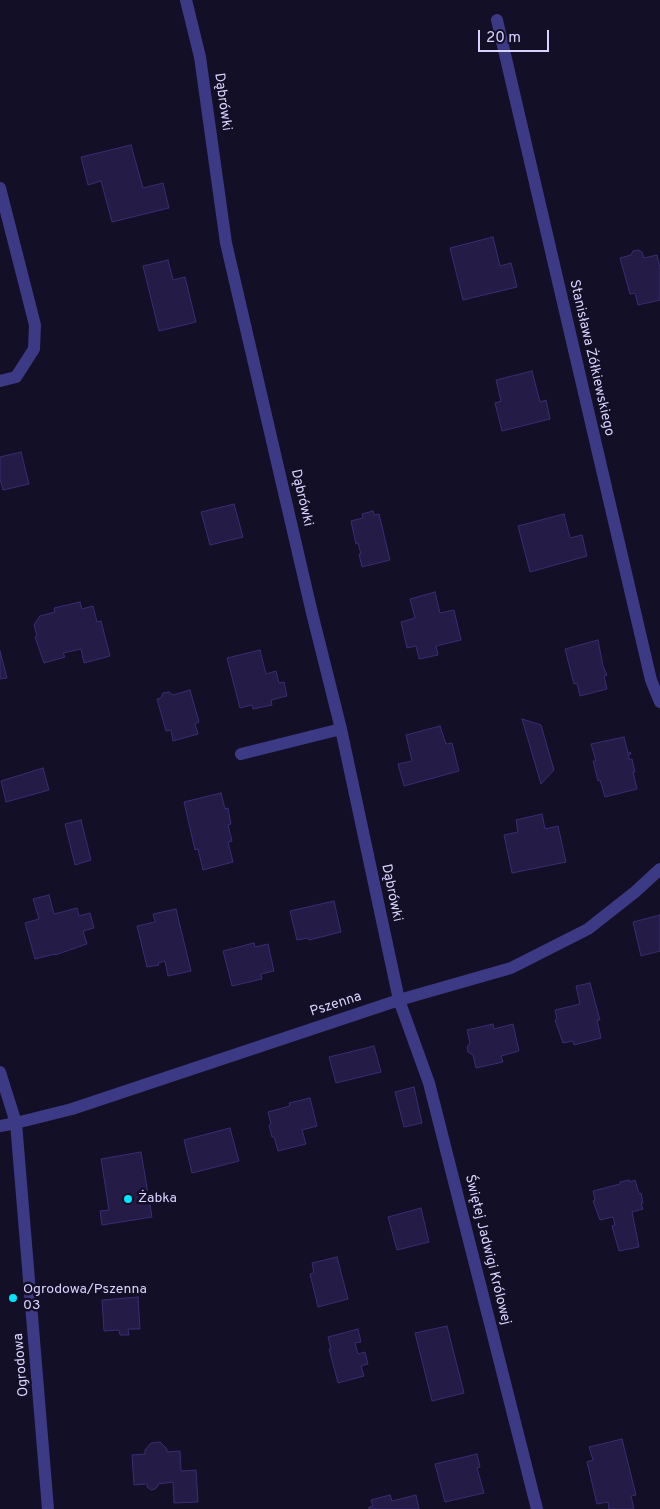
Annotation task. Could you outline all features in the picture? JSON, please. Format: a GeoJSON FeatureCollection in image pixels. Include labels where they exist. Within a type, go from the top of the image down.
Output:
{"type":"FeatureCollection","features":[{"type":"Feature","properties":{"kind":"street","name":"Dąbrówki"},"geometry":{"type":"LineString","coordinates":[[186,0],[200,57],[226,243],[341,729],[399,1000]]}},
{"type":"Feature","properties":{"kind":"street","name":"Stanisława Żółkiewskiego"},"geometry":{"type":"LineString","coordinates":[[496,20],[651,680],[660,702]]}},
{"type":"Feature","properties":{"kind":"street"},"geometry":{"type":"LineString","coordinates":[[0,188],[34,325],[34,349],[16,377],[0,381]]}},
{"type":"Feature","properties":{"kind":"street"},"geometry":{"type":"LineString","coordinates":[[241,754],[341,729]]}},
{"type":"Feature","properties":{"kind":"street","name":"Pszenna"},"geometry":{"type":"LineString","coordinates":[[0,1126],[72,1109],[399,1000],[511,968],[588,929],[635,892],[660,869]]}},
{"type":"Feature","properties":{"kind":"street","name":"Świętej Jadwigi Królowej"},"geometry":{"type":"LineString","coordinates":[[399,1000],[429,1084],[537,1509]]}},
{"type":"Feature","properties":{"kind":"street","name":"Ogrodowa"},"geometry":{"type":"LineString","coordinates":[[0,1072],[16,1123],[48,1509]]}},
{"type":"Feature","properties":{"kind":"building"},"geometry":{"type":"Polygon","coordinates":[[[131,145],[143,188],[163,183],[169,208],[112,222],[101,181],[88,185],[81,157],[131,145]]]}},
{"type":"Feature","properties":{"kind":"building"},"geometry":{"type":"Polygon","coordinates":[[[493,237],[500,266],[511,263],[517,287],[463,300],[450,248],[493,237]]]}},
{"type":"Feature","properties":{"kind":"building"},"geometry":{"type":"Polygon","coordinates":[[[638,250],[642,252],[644,258],[657,255],[660,268],[660,300],[638,305],[635,293],[630,294],[620,258],[631,255],[633,251],[638,250]]]}},
{"type":"Feature","properties":{"kind":"building"},"geometry":{"type":"Polygon","coordinates":[[[168,260],[173,280],[185,277],[196,322],[159,331],[143,266],[168,260]]]}},
{"type":"Feature","properties":{"kind":"building"},"geometry":{"type":"Polygon","coordinates":[[[532,371],[540,402],[546,400],[550,419],[502,431],[495,403],[501,401],[496,380],[532,371]]]}},
{"type":"Feature","properties":{"kind":"building"},"geometry":{"type":"Polygon","coordinates":[[[21,452],[29,484],[3,490],[0,479],[0,457],[21,452]]]}},
{"type":"Feature","properties":{"kind":"building"},"geometry":{"type":"Polygon","coordinates":[[[234,504],[243,537],[210,545],[201,512],[234,504]]]}},
{"type":"Feature","properties":{"kind":"building"},"geometry":{"type":"Polygon","coordinates":[[[373,511],[374,515],[379,514],[390,560],[362,567],[359,554],[361,554],[358,543],[356,544],[351,521],[363,518],[362,514],[373,511]]]}},
{"type":"Feature","properties":{"kind":"building"},"geometry":{"type":"Polygon","coordinates":[[[564,514],[570,538],[582,535],[587,556],[530,572],[518,526],[564,514]]]}},
{"type":"Feature","properties":{"kind":"building"},"geometry":{"type":"Polygon","coordinates":[[[435,592],[440,613],[454,610],[461,640],[436,646],[438,655],[419,659],[416,646],[407,648],[401,622],[415,618],[410,599],[435,592]]]}},
{"type":"Feature","properties":{"kind":"building"},"geometry":{"type":"Polygon","coordinates":[[[80,602],[82,609],[93,606],[97,622],[101,621],[110,656],[84,663],[81,649],[63,653],[65,657],[44,663],[35,637],[37,636],[34,625],[40,616],[55,612],[54,608],[80,602]]]}},
{"type":"Feature","properties":{"kind":"building"},"geometry":{"type":"Polygon","coordinates":[[[598,640],[603,666],[607,675],[604,676],[607,689],[580,696],[577,683],[574,684],[565,649],[598,640]]]}},
{"type":"Feature","properties":{"kind":"building"},"geometry":{"type":"Polygon","coordinates":[[[260,650],[266,674],[276,671],[279,683],[284,682],[287,696],[271,700],[272,705],[253,709],[252,705],[240,708],[227,658],[260,650]]]}},
{"type":"Feature","properties":{"kind":"building"},"geometry":{"type":"Polygon","coordinates":[[[0,651],[7,678],[0,679],[0,651]]]}},
{"type":"Feature","properties":{"kind":"building"},"geometry":{"type":"Polygon","coordinates":[[[190,690],[199,722],[195,724],[198,734],[173,741],[171,730],[166,731],[157,699],[161,698],[163,693],[169,692],[173,695],[190,690]]]}},
{"type":"Feature","properties":{"kind":"building"},"geometry":{"type":"Polygon","coordinates":[[[522,719],[541,725],[554,770],[541,784],[522,719]]]}},
{"type":"Feature","properties":{"kind":"building"},"geometry":{"type":"Polygon","coordinates":[[[440,726],[446,744],[452,743],[459,771],[404,786],[398,764],[412,761],[406,735],[440,726]]]}},
{"type":"Feature","properties":{"kind":"building"},"geometry":{"type":"Polygon","coordinates":[[[624,737],[628,753],[630,752],[631,754],[628,755],[630,760],[632,759],[637,789],[605,797],[600,780],[598,781],[593,761],[596,761],[591,744],[624,737]]]}},
{"type":"Feature","properties":{"kind":"building"},"geometry":{"type":"Polygon","coordinates":[[[43,768],[49,790],[6,802],[1,781],[43,768]]]}},
{"type":"Feature","properties":{"kind":"building"},"geometry":{"type":"Polygon","coordinates":[[[221,793],[225,809],[228,808],[231,824],[228,825],[232,841],[228,842],[233,862],[203,870],[198,849],[195,850],[184,802],[221,793]]]}},
{"type":"Feature","properties":{"kind":"building"},"geometry":{"type":"Polygon","coordinates":[[[542,814],[545,829],[558,826],[566,862],[512,873],[504,835],[518,832],[516,820],[542,814]]]}},
{"type":"Feature","properties":{"kind":"building"},"geometry":{"type":"Polygon","coordinates":[[[81,820],[91,860],[75,865],[65,824],[81,820]]]}},
{"type":"Feature","properties":{"kind":"building"},"geometry":{"type":"Polygon","coordinates":[[[49,895],[54,914],[77,908],[79,916],[90,913],[94,928],[83,931],[87,944],[55,955],[35,959],[25,923],[39,919],[33,899],[49,895]]]}},
{"type":"Feature","properties":{"kind":"building"},"geometry":{"type":"Polygon","coordinates":[[[334,901],[341,932],[309,940],[308,938],[297,940],[290,911],[334,901]]]}},
{"type":"Feature","properties":{"kind":"building"},"geometry":{"type":"Polygon","coordinates":[[[176,909],[191,971],[168,976],[165,961],[158,963],[159,965],[147,967],[137,926],[155,922],[153,914],[176,909]]]}},
{"type":"Feature","properties":{"kind":"building"},"geometry":{"type":"Polygon","coordinates":[[[660,915],[660,951],[641,956],[633,922],[660,915]]]}},
{"type":"Feature","properties":{"kind":"building"},"geometry":{"type":"Polygon","coordinates":[[[254,943],[255,947],[268,944],[274,971],[261,974],[262,979],[232,986],[223,951],[254,943]]]}},
{"type":"Feature","properties":{"kind":"building"},"geometry":{"type":"Polygon","coordinates":[[[590,983],[600,1020],[597,1020],[601,1038],[574,1045],[573,1041],[563,1043],[555,1020],[557,1019],[555,1010],[580,1004],[576,986],[590,983]]]}},
{"type":"Feature","properties":{"kind":"building"},"geometry":{"type":"Polygon","coordinates":[[[493,1024],[494,1029],[513,1024],[519,1051],[501,1056],[503,1062],[476,1068],[473,1055],[468,1052],[467,1047],[470,1043],[467,1030],[493,1024]]]}},
{"type":"Feature","properties":{"kind":"building"},"geometry":{"type":"Polygon","coordinates":[[[374,1046],[381,1072],[336,1083],[329,1057],[374,1046]]]}},
{"type":"Feature","properties":{"kind":"building"},"geometry":{"type":"Polygon","coordinates":[[[414,1087],[422,1123],[404,1127],[395,1092],[414,1087]]]}},
{"type":"Feature","properties":{"kind":"building"},"geometry":{"type":"Polygon","coordinates":[[[310,1098],[317,1126],[302,1130],[306,1144],[278,1151],[274,1137],[272,1137],[268,1112],[290,1106],[289,1103],[310,1098]]]}},
{"type":"Feature","properties":{"kind":"building"},"geometry":{"type":"Polygon","coordinates":[[[230,1128],[239,1161],[192,1173],[184,1140],[230,1128]]]}},
{"type":"Feature","properties":{"kind":"building","name":"Żabka"},"geometry":{"type":"Polygon","coordinates":[[[141,1152],[152,1217],[102,1225],[100,1211],[109,1210],[101,1159],[141,1152]]]}},
{"type":"Feature","properties":{"kind":"building"},"geometry":{"type":"Polygon","coordinates":[[[629,1180],[630,1182],[635,1180],[643,1203],[641,1203],[643,1209],[632,1212],[639,1247],[619,1251],[612,1226],[615,1225],[613,1217],[600,1220],[593,1201],[595,1200],[593,1191],[629,1180]]]}},
{"type":"Feature","properties":{"kind":"building"},"geometry":{"type":"Polygon","coordinates":[[[421,1208],[429,1242],[397,1250],[388,1217],[421,1208]]]}},
{"type":"Feature","properties":{"kind":"building"},"geometry":{"type":"Polygon","coordinates":[[[337,1257],[348,1299],[318,1307],[310,1274],[314,1273],[312,1263],[337,1257]]]}},
{"type":"Feature","properties":{"kind":"building"},"geometry":{"type":"Polygon","coordinates":[[[138,1297],[140,1329],[128,1329],[129,1335],[120,1335],[119,1330],[104,1331],[102,1300],[138,1297]]]}},
{"type":"Feature","properties":{"kind":"building"},"geometry":{"type":"Polygon","coordinates":[[[447,1326],[464,1393],[432,1401],[415,1333],[447,1326]]]}},
{"type":"Feature","properties":{"kind":"building"},"geometry":{"type":"Polygon","coordinates":[[[358,1329],[361,1342],[355,1343],[358,1354],[365,1352],[368,1364],[361,1366],[364,1376],[338,1383],[329,1349],[331,1349],[328,1337],[358,1329]]]}},
{"type":"Feature","properties":{"kind":"building"},"geometry":{"type":"Polygon","coordinates":[[[622,1439],[636,1495],[631,1496],[634,1509],[609,1509],[608,1502],[597,1504],[587,1462],[593,1460],[589,1447],[622,1439]]]}},
{"type":"Feature","properties":{"kind":"building"},"geometry":{"type":"Polygon","coordinates":[[[160,1442],[167,1449],[167,1452],[180,1451],[181,1471],[196,1470],[198,1502],[174,1503],[173,1482],[158,1484],[155,1489],[151,1490],[147,1487],[147,1484],[134,1485],[132,1455],[145,1454],[145,1450],[151,1443],[160,1442]]]}},
{"type":"Feature","properties":{"kind":"building"},"geometry":{"type":"Polygon","coordinates":[[[477,1454],[480,1467],[477,1468],[484,1493],[445,1502],[435,1464],[477,1454]]]}},
{"type":"Feature","properties":{"kind":"building"},"geometry":{"type":"Polygon","coordinates":[[[390,1495],[392,1501],[416,1495],[419,1509],[369,1509],[369,1507],[373,1506],[371,1500],[390,1495]]]}},
{"type":"Feature","properties":{"kind":"place","name":"Żabka"},"geometry":{"type":"Point","coordinates":[128,1199]}},
{"type":"Feature","properties":{"kind":"place","name":"Ogrodowa/Pszenna 03"},"geometry":{"type":"Point","coordinates":[13,1298]}}]}
